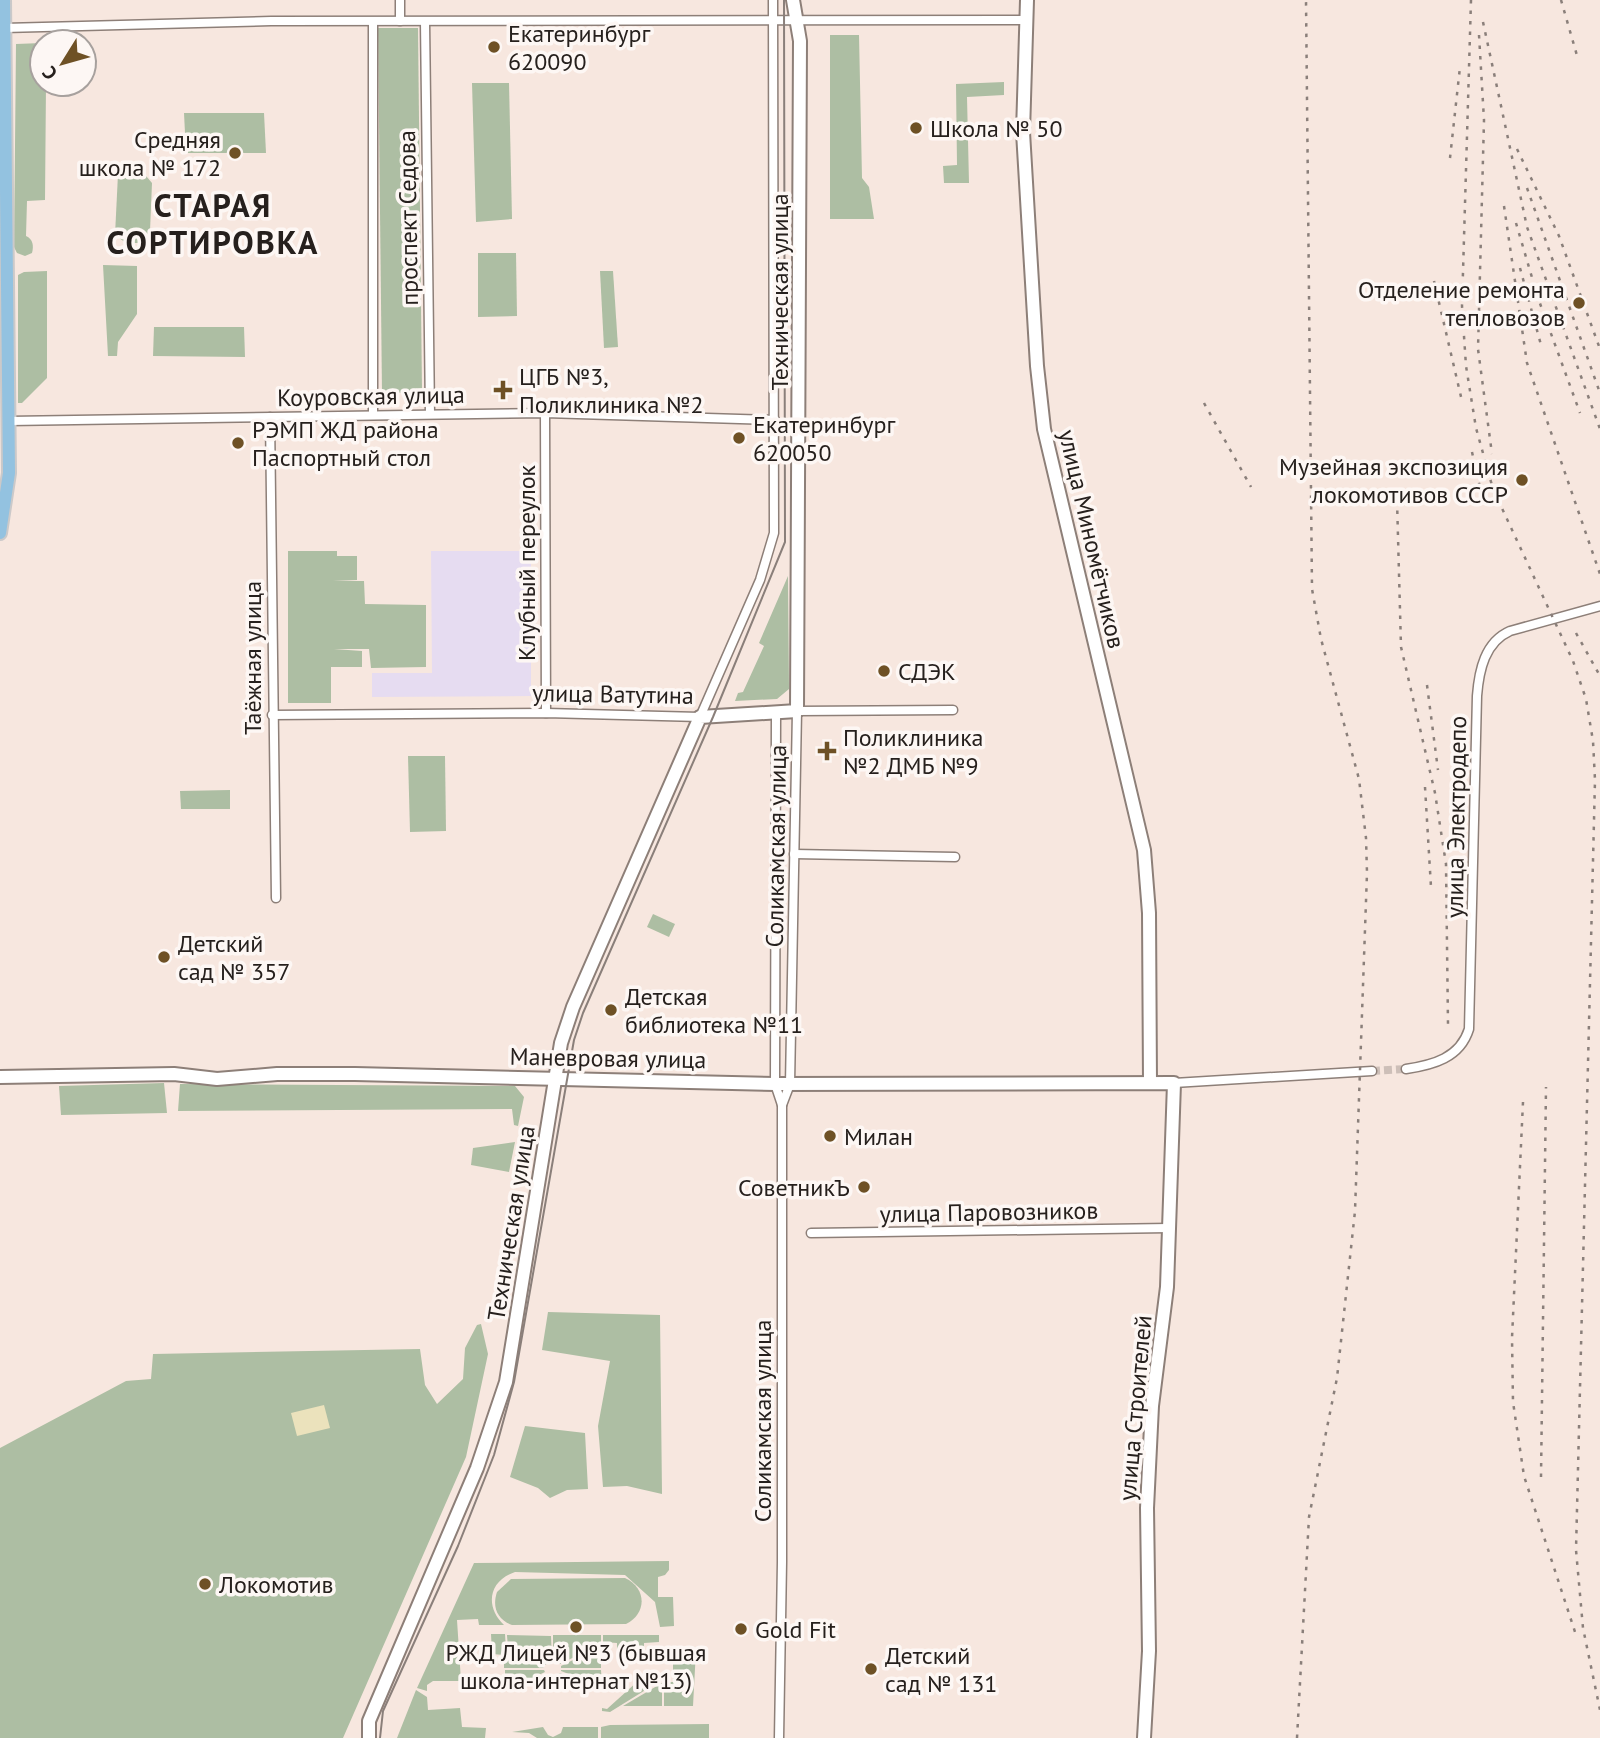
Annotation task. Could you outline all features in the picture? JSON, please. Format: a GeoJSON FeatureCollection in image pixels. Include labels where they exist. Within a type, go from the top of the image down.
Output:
{"type":"FeatureCollection","features":[{"type":"Feature","properties":{"kind":"main road"},"geometry":{"type":"LineString","coordinates":[[0,533],[9,473],[4,0]]}},
{"type":"Feature","properties":{"kind":"street"},"geometry":{"type":"LineString","coordinates":[[400,0],[400,21]]}},
{"type":"Feature","properties":{"kind":"street"},"geometry":{"type":"LineString","coordinates":[[700,718],[769,554],[774,533],[773,0]]}},
{"type":"Feature","properties":{"kind":"street","name":"Техническая улица"},"geometry":{"type":"LineString","coordinates":[[793,0],[800,41],[797,712]]}},
{"type":"Feature","properties":{"kind":"street","name":"улица Миномётчиков"},"geometry":{"type":"LineString","coordinates":[[1027,0],[1023,132],[1037,366],[1044,429],[1144,850],[1148,898],[1150,1082]]}},
{"type":"Feature","properties":{"kind":"street"},"geometry":{"type":"LineString","coordinates":[[4,28],[271,21],[796,23],[1025,20]]}},
{"type":"Feature","properties":{"kind":"street","name":"проспект Седова"},"geometry":{"type":"LineString","coordinates":[[425,22],[430,414]]}},
{"type":"Feature","properties":{"kind":"street","name":"проспект Седова"},"geometry":{"type":"LineString","coordinates":[[373,23],[373,415]]}},
{"type":"Feature","properties":{"kind":"street","name":"Коуровская улица"},"geometry":{"type":"LineString","coordinates":[[9,421],[545,413],[775,419]]}},
{"type":"Feature","properties":{"kind":"street","name":"Клубный переулок"},"geometry":{"type":"LineString","coordinates":[[545,413],[546,713]]}},
{"type":"Feature","properties":{"kind":"street","name":"Таёжная улица"},"geometry":{"type":"LineString","coordinates":[[270,417],[276,898]]}},
{"type":"Feature","properties":{"kind":"street","name":"улица Электродепо"},"geometry":{"type":"LineString","coordinates":[[1406,1069],[1433,1063],[1453,1053],[1466,1038],[1469,1029],[1477,696],[1489,649],[1497,638],[1510,631],[1600,606]]}},
{"type":"Feature","properties":{"kind":"street","name":"улица Ватутина"},"geometry":{"type":"LineString","coordinates":[[272,715],[546,713],[700,718],[797,712],[953,710]]}},
{"type":"Feature","properties":{"kind":"street","name":"Соликамская улица"},"geometry":{"type":"LineString","coordinates":[[782,1105],[790,1084],[797,712]]}},
{"type":"Feature","properties":{"kind":"street","name":"Соликамская улица"},"geometry":{"type":"LineString","coordinates":[[776,713],[775,1084],[782,1105],[779,1738]]}},
{"type":"Feature","properties":{"kind":"street","name":"Техническая улица"},"geometry":{"type":"LineString","coordinates":[[369,1738],[369,1721],[477,1468],[506,1382],[561,1042],[573,1007],[700,718]]}},
{"type":"Feature","properties":{"kind":"street"},"geometry":{"type":"LineString","coordinates":[[794,854],[955,857]]}},
{"type":"Feature","properties":{"kind":"street","name":"Маневровая улица"},"geometry":{"type":"LineString","coordinates":[[0,1077],[174,1074],[217,1079],[277,1074],[556,1077],[775,1084],[1174,1083],[1372,1071]]}},
{"type":"Feature","properties":{"kind":"street","name":"улица Строителей"},"geometry":{"type":"LineString","coordinates":[[1144,1738],[1149,1651],[1146,1508],[1152,1406],[1167,1287],[1174,1083]]}},
{"type":"Feature","properties":{"kind":"street","name":"улица Паровозников"},"geometry":{"type":"LineString","coordinates":[[811,1233],[1169,1228]]}},
{"type":"Feature","properties":{"kind":"shaded area"},"geometry":{"type":"Polygon","coordinates":[[[431,551],[531,551],[531,696],[372,697],[372,673],[432,673],[431,551]]]}},
{"type":"Feature","properties":{"kind":"green space"},"geometry":{"type":"Polygon","coordinates":[[[378,28],[418,28],[422,392],[382,393],[378,28]]]}},
{"type":"Feature","properties":{"kind":"green space"},"geometry":{"type":"Polygon","coordinates":[[[830,35],[859,35],[862,178],[869,187],[874,219],[830,219],[830,35]]]}},
{"type":"Feature","properties":{"kind":"green space"},"geometry":{"type":"Polygon","coordinates":[[[16,44],[28,44],[28,98],[46,98],[45,200],[27,201],[26,236],[32,241],[33,248],[32,253],[25,256],[17,253],[14,247],[16,44]]]}},
{"type":"Feature","properties":{"kind":"green space"},"geometry":{"type":"Polygon","coordinates":[[[1004,82],[1004,95],[967,97],[969,183],[944,183],[943,166],[957,165],[956,84],[1004,82]]]}},
{"type":"Feature","properties":{"kind":"green space"},"geometry":{"type":"Polygon","coordinates":[[[472,83],[509,83],[512,219],[476,222],[472,83]]]}},
{"type":"Feature","properties":{"kind":"green space"},"geometry":{"type":"Polygon","coordinates":[[[184,113],[264,113],[266,153],[186,153],[184,113]]]}},
{"type":"Feature","properties":{"kind":"green space"},"geometry":{"type":"Polygon","coordinates":[[[128,169],[141,170],[152,183],[150,231],[139,243],[126,243],[115,235],[118,174],[128,169]]]}},
{"type":"Feature","properties":{"kind":"green space"},"geometry":{"type":"Polygon","coordinates":[[[478,253],[516,253],[517,316],[478,317],[478,253]]]}},
{"type":"Feature","properties":{"kind":"green space"},"geometry":{"type":"Polygon","coordinates":[[[103,265],[137,266],[137,314],[118,342],[117,356],[108,356],[103,265]]]}},
{"type":"Feature","properties":{"kind":"green space"},"geometry":{"type":"Polygon","coordinates":[[[47,271],[47,378],[22,403],[18,403],[18,275],[24,272],[47,271]]]}},
{"type":"Feature","properties":{"kind":"green space"},"geometry":{"type":"Polygon","coordinates":[[[600,271],[613,271],[618,347],[604,348],[600,271]]]}},
{"type":"Feature","properties":{"kind":"green space"},"geometry":{"type":"Polygon","coordinates":[[[154,327],[244,327],[245,357],[153,356],[154,327]]]}},
{"type":"Feature","properties":{"kind":"green space"},"geometry":{"type":"Polygon","coordinates":[[[288,551],[337,551],[337,556],[357,556],[357,580],[333,581],[364,581],[365,604],[426,605],[426,667],[371,668],[369,649],[334,649],[362,651],[362,667],[331,667],[331,703],[288,703],[288,551]]]}},
{"type":"Feature","properties":{"kind":"green space"},"geometry":{"type":"Polygon","coordinates":[[[788,576],[789,689],[777,699],[735,701],[738,693],[743,692],[764,646],[759,643],[788,576]]]}},
{"type":"Feature","properties":{"kind":"green space"},"geometry":{"type":"Polygon","coordinates":[[[408,756],[445,756],[446,831],[410,832],[408,756]]]}},
{"type":"Feature","properties":{"kind":"green space"},"geometry":{"type":"Polygon","coordinates":[[[230,790],[230,809],[181,809],[180,791],[230,790]]]}},
{"type":"Feature","properties":{"kind":"green space"},"geometry":{"type":"Polygon","coordinates":[[[653,914],[675,924],[669,937],[647,927],[653,914]]]}},
{"type":"Feature","properties":{"kind":"green space"},"geometry":{"type":"Polygon","coordinates":[[[164,1083],[167,1113],[61,1115],[59,1086],[164,1083]]]}},
{"type":"Feature","properties":{"kind":"green space"},"geometry":{"type":"Polygon","coordinates":[[[180,1084],[515,1086],[524,1097],[518,1126],[514,1125],[512,1109],[178,1111],[180,1084]]]}},
{"type":"Feature","properties":{"kind":"green space"},"geometry":{"type":"Polygon","coordinates":[[[515,1142],[509,1172],[471,1165],[473,1148],[515,1142]]]}},
{"type":"Feature","properties":{"kind":"green space"},"geometry":{"type":"Polygon","coordinates":[[[548,1312],[660,1315],[662,1494],[627,1486],[603,1487],[598,1426],[610,1361],[542,1350],[548,1312]]]}},
{"type":"Feature","properties":{"kind":"green space","name":"Локомотив"},"geometry":{"type":"Polygon","coordinates":[[[481,1324],[488,1354],[466,1457],[343,1738],[0,1738],[0,1448],[126,1381],[151,1379],[153,1354],[420,1349],[425,1385],[437,1404],[463,1379],[465,1348],[477,1325],[481,1324]]]}},
{"type":"Feature","properties":{"kind":"green space"},"geometry":{"type":"Polygon","coordinates":[[[525,1426],[585,1433],[588,1489],[567,1490],[550,1498],[538,1488],[510,1477],[525,1426]]]}},
{"type":"Feature","properties":{"kind":"green space"},"geometry":{"type":"Polygon","coordinates":[[[669,1561],[669,1570],[658,1577],[658,1597],[673,1597],[674,1626],[660,1627],[655,1602],[625,1575],[515,1572],[499,1582],[492,1595],[494,1610],[504,1625],[479,1625],[478,1619],[457,1620],[461,1681],[433,1681],[427,1685],[427,1691],[417,1688],[474,1563],[669,1561]]]}},
{"type":"Feature","properties":{"kind":"green space"},"geometry":{"type":"Polygon","coordinates":[[[625,1578],[637,1588],[642,1601],[638,1614],[626,1624],[512,1625],[499,1616],[496,1607],[497,1592],[511,1579],[625,1578]]]}},
{"type":"Feature","properties":{"kind":"green space"},"geometry":{"type":"Polygon","coordinates":[[[491,1634],[505,1634],[506,1650],[544,1668],[504,1668],[504,1655],[492,1654],[491,1634]]]}},
{"type":"Feature","properties":{"kind":"green space"},"geometry":{"type":"Polygon","coordinates":[[[507,1635],[551,1636],[552,1660],[545,1665],[508,1649],[507,1635]]]}},
{"type":"Feature","properties":{"kind":"green space"},"geometry":{"type":"Polygon","coordinates":[[[553,1635],[601,1635],[601,1644],[560,1664],[553,1661],[553,1635]]]}},
{"type":"Feature","properties":{"kind":"green space"},"geometry":{"type":"Polygon","coordinates":[[[603,1635],[659,1635],[659,1642],[644,1643],[644,1656],[625,1657],[625,1663],[617,1662],[617,1643],[603,1642],[603,1635]]]}},
{"type":"Feature","properties":{"kind":"green space"},"geometry":{"type":"Polygon","coordinates":[[[601,1646],[601,1668],[561,1668],[561,1666],[601,1646]]]}},
{"type":"Feature","properties":{"kind":"green space"},"geometry":{"type":"Polygon","coordinates":[[[690,1649],[696,1650],[693,1706],[664,1706],[664,1682],[673,1682],[673,1657],[690,1649]]]}},
{"type":"Feature","properties":{"kind":"green space"},"geometry":{"type":"Polygon","coordinates":[[[505,1670],[545,1672],[514,1687],[515,1678],[505,1677],[505,1670]]]}},
{"type":"Feature","properties":{"kind":"green space"},"geometry":{"type":"Polygon","coordinates":[[[601,1670],[602,1687],[561,1671],[601,1670]]]}},
{"type":"Feature","properties":{"kind":"green space"},"geometry":{"type":"Polygon","coordinates":[[[560,1673],[596,1688],[553,1688],[553,1677],[560,1673]]]}},
{"type":"Feature","properties":{"kind":"green space"},"geometry":{"type":"Polygon","coordinates":[[[638,1681],[660,1681],[610,1712],[602,1711],[602,1708],[607,1709],[638,1681]]]}},
{"type":"Feature","properties":{"kind":"green space"},"geometry":{"type":"Polygon","coordinates":[[[662,1683],[662,1706],[623,1706],[662,1683]]]}},
{"type":"Feature","properties":{"kind":"green space"},"geometry":{"type":"Polygon","coordinates":[[[416,1690],[427,1697],[428,1710],[460,1708],[462,1727],[486,1728],[485,1738],[397,1738],[416,1690]]]}},
{"type":"Feature","properties":{"kind":"green space"},"geometry":{"type":"Polygon","coordinates":[[[709,1724],[709,1738],[601,1738],[601,1727],[610,1725],[709,1724]]]}},
{"type":"Feature","properties":{"kind":"green space"},"geometry":{"type":"Polygon","coordinates":[[[543,1727],[548,1735],[553,1737],[561,1733],[563,1727],[598,1727],[598,1738],[537,1738],[529,1733],[512,1732],[543,1727]]]}},
{"type":"Feature","properties":{"kind":"sand"},"geometry":{"type":"Polygon","coordinates":[[[324,1405],[330,1428],[297,1436],[291,1413],[324,1405]]]}},
{"type":"Feature","properties":{"kind":"tunnel"},"geometry":{"type":"LineString","coordinates":[[1372,1071],[1406,1069]]}},
{"type":"Feature","properties":{"kind":"tram line"},"geometry":{"type":"LineString","coordinates":[[380,1738],[383,1711],[458,1546],[494,1455],[514,1382],[574,1040],[583,1013],[713,717],[785,542],[784,0]]}},
{"type":"Feature","properties":{"kind":"railway"},"geometry":{"type":"LineString","coordinates":[[1297,1738],[1309,1517],[1337,1378],[1355,1211],[1367,873],[1359,779],[1321,639],[1312,589],[1306,0]]}},
{"type":"Feature","properties":{"kind":"railway"},"geometry":{"type":"LineString","coordinates":[[1471,0],[1462,306],[1466,366],[1476,428],[1493,489],[1573,661],[1586,699],[1593,741],[1595,780],[1576,1550],[1583,1628],[1600,1710]]}},
{"type":"Feature","properties":{"kind":"railway"},"geometry":{"type":"LineString","coordinates":[[1561,0],[1578,59]]}},
{"type":"Feature","properties":{"kind":"railway"},"geometry":{"type":"LineString","coordinates":[[1483,22],[1527,227],[1600,429]]}},
{"type":"Feature","properties":{"kind":"railway"},"geometry":{"type":"LineString","coordinates":[[1479,35],[1484,120],[1478,349],[1492,454]]}},
{"type":"Feature","properties":{"kind":"railway"},"geometry":{"type":"LineString","coordinates":[[1450,158],[1460,67]]}},
{"type":"Feature","properties":{"kind":"railway"},"geometry":{"type":"LineString","coordinates":[[1517,149],[1559,236],[1600,349]]}},
{"type":"Feature","properties":{"kind":"railway"},"geometry":{"type":"LineString","coordinates":[[1527,188],[1600,393]]}},
{"type":"Feature","properties":{"kind":"railway"},"geometry":{"type":"LineString","coordinates":[[1504,206],[1527,363],[1600,574]]}},
{"type":"Feature","properties":{"kind":"railway"},"geometry":{"type":"LineString","coordinates":[[1516,223],[1538,298],[1580,413]]}},
{"type":"Feature","properties":{"kind":"railway"},"geometry":{"type":"LineString","coordinates":[[1520,268],[1541,345]]}},
{"type":"Feature","properties":{"kind":"railway"},"geometry":{"type":"LineString","coordinates":[[1434,281],[1462,401]]}},
{"type":"Feature","properties":{"kind":"railway"},"geometry":{"type":"LineString","coordinates":[[1204,403],[1251,487]]}},
{"type":"Feature","properties":{"kind":"railway"},"geometry":{"type":"LineString","coordinates":[[1472,452],[1483,501]]}},
{"type":"Feature","properties":{"kind":"railway"},"geometry":{"type":"LineString","coordinates":[[1397,500],[1401,647],[1435,793],[1446,864],[1448,1024]]}},
{"type":"Feature","properties":{"kind":"railway"},"geometry":{"type":"LineString","coordinates":[[1576,633],[1600,676]]}},
{"type":"Feature","properties":{"kind":"railway"},"geometry":{"type":"LineString","coordinates":[[1427,685],[1438,770]]}},
{"type":"Feature","properties":{"kind":"railway"},"geometry":{"type":"LineString","coordinates":[[1425,787],[1431,887]]}},
{"type":"Feature","properties":{"kind":"railway"},"geometry":{"type":"LineString","coordinates":[[1541,1477],[1546,1087]]}},
{"type":"Feature","properties":{"kind":"railway"},"geometry":{"type":"LineString","coordinates":[[1523,1102],[1512,1338],[1513,1402],[1524,1476],[1577,1638]]}},
{"type":"Feature","properties":{"kind":"place","name":"Екатеринбург 620090"},"geometry":{"type":"Point","coordinates":[494,47]}},
{"type":"Feature","properties":{"kind":"place","name":"Школа № 50"},"geometry":{"type":"Point","coordinates":[916,128]}},
{"type":"Feature","properties":{"kind":"place","name":"Средняя школа № 172"},"geometry":{"type":"Point","coordinates":[235,153]}},
{"type":"Feature","properties":{"kind":"place","name":"Отделение ремонта тепловозов"},"geometry":{"type":"Point","coordinates":[1579,303]}},
{"type":"Feature","properties":{"kind":"place","name":"ЦГБ №3, Поликлиника №2"},"geometry":{"type":"Point","coordinates":[503,390]}},
{"type":"Feature","properties":{"kind":"place","name":"Екатеринбург 620050"},"geometry":{"type":"Point","coordinates":[739,438]}},
{"type":"Feature","properties":{"kind":"place","name":"РЭМП ЖД района Паспортный стол"},"geometry":{"type":"Point","coordinates":[238,443]}},
{"type":"Feature","properties":{"kind":"place","name":"Музейная экспозиция локомотивов СССР"},"geometry":{"type":"Point","coordinates":[1522,480]}},
{"type":"Feature","properties":{"kind":"place","name":"СДЭК"},"geometry":{"type":"Point","coordinates":[884,671]}},
{"type":"Feature","properties":{"kind":"place","name":"Поликлиника №2 ДМБ №9"},"geometry":{"type":"Point","coordinates":[827,751]}},
{"type":"Feature","properties":{"kind":"place","name":"Детский сад № 357"},"geometry":{"type":"Point","coordinates":[164,957]}},
{"type":"Feature","properties":{"kind":"place","name":"Детская библиотека №11"},"geometry":{"type":"Point","coordinates":[611,1010]}},
{"type":"Feature","properties":{"kind":"place","name":"Милан"},"geometry":{"type":"Point","coordinates":[830,1136]}},
{"type":"Feature","properties":{"kind":"place","name":"СоветникЪ"},"geometry":{"type":"Point","coordinates":[864,1187]}},
{"type":"Feature","properties":{"kind":"place","name":"Локомотив"},"geometry":{"type":"Point","coordinates":[205,1584]}},
{"type":"Feature","properties":{"kind":"place","name":"РЖД Лицей №3 (бывшая школа-интернат №13)"},"geometry":{"type":"Point","coordinates":[576,1627]}},
{"type":"Feature","properties":{"kind":"place","name":"Gold Fit"},"geometry":{"type":"Point","coordinates":[741,1629]}},
{"type":"Feature","properties":{"kind":"place","name":"Детский сад № 131"},"geometry":{"type":"Point","coordinates":[871,1669]}},
{"type":"Feature","properties":{"kind":"district","name":"СТАРАЯ СОРТИРОВКА"},"geometry":{"type":"Point","coordinates":[213,224]}}]}
